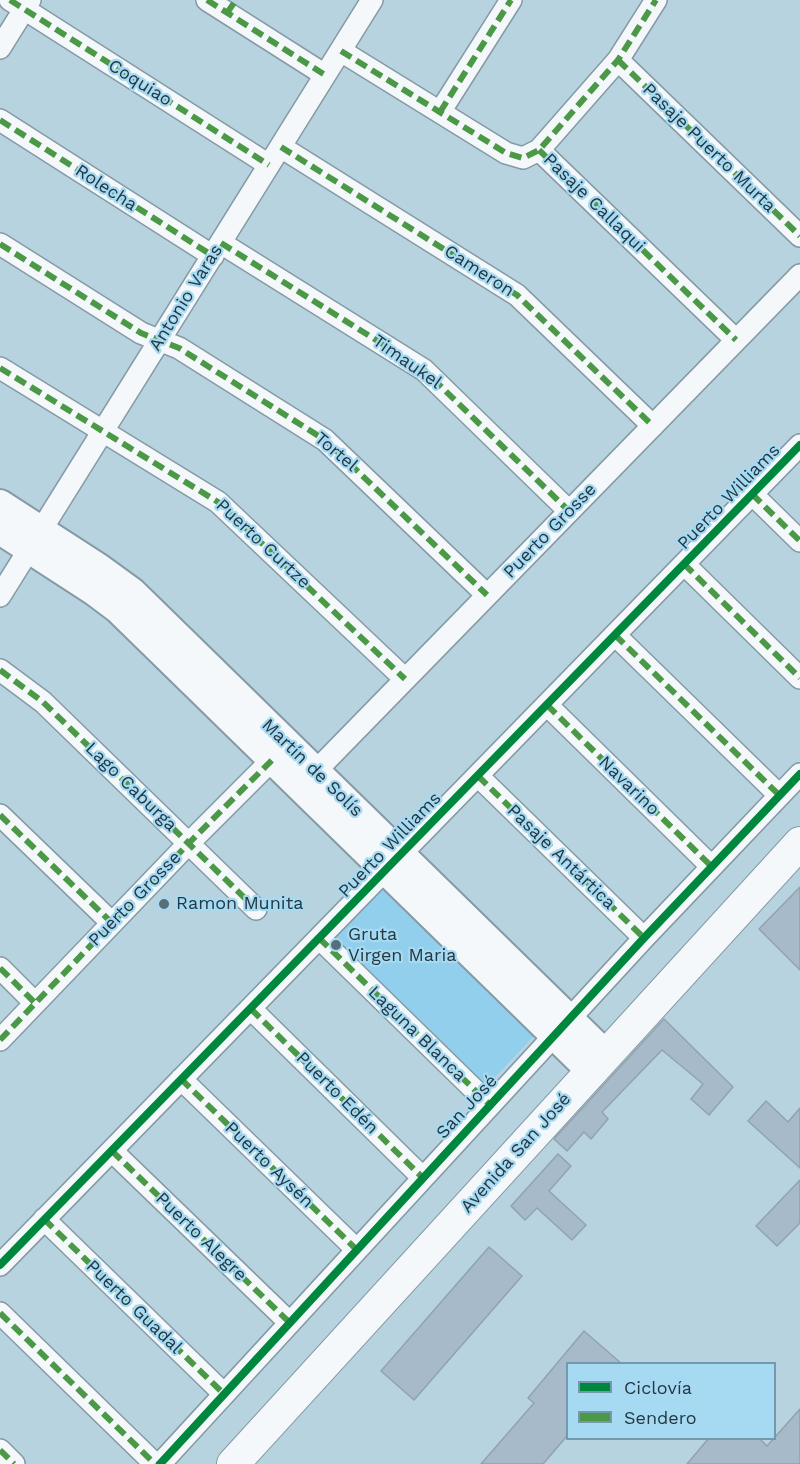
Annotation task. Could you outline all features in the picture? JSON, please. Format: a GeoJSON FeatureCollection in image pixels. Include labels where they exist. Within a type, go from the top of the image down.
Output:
{"type":"FeatureCollection","features":[{"type":"Feature","properties":{"kind":"main road","name":"Avenida San José"},"geometry":{"type":"LineString","coordinates":[[233,1464],[800,843]]}},
{"type":"Feature","properties":{"kind":"street"},"geometry":{"type":"LineString","coordinates":[[207,0],[231,6],[325,75]]}},
{"type":"Feature","properties":{"kind":"street","name":"Antonio Varas"},"geometry":{"type":"LineString","coordinates":[[0,596],[372,0]]}},
{"type":"Feature","properties":{"kind":"street"},"geometry":{"type":"LineString","coordinates":[[441,112],[511,0]]}},
{"type":"Feature","properties":{"kind":"street"},"geometry":{"type":"LineString","coordinates":[[539,150],[618,60],[656,0]]}},
{"type":"Feature","properties":{"kind":"street"},"geometry":{"type":"LineString","coordinates":[[0,48],[21,3]]}},
{"type":"Feature","properties":{"kind":"street","name":"Coquiao"},"geometry":{"type":"LineString","coordinates":[[21,3],[269,165]]}},
{"type":"Feature","properties":{"kind":"street","name":"Pasaje Callaqui"},"geometry":{"type":"LineString","coordinates":[[341,51],[511,156],[523,158],[539,150],[736,340]]}},
{"type":"Feature","properties":{"kind":"street","name":"Pasaje Puerto Murta"},"geometry":{"type":"LineString","coordinates":[[618,60],[800,236]]}},
{"type":"Feature","properties":{"kind":"street","name":"Rolecha"},"geometry":{"type":"LineString","coordinates":[[0,120],[217,250]]}},
{"type":"Feature","properties":{"kind":"street","name":"Cameron"},"geometry":{"type":"LineString","coordinates":[[281,147],[508,288],[530,306],[653,426]]}},
{"type":"Feature","properties":{"kind":"street","name":"Tortel"},"geometry":{"type":"LineString","coordinates":[[0,244],[141,333],[179,348],[325,440],[487,595]]}},
{"type":"Feature","properties":{"kind":"street","name":"Timaukel"},"geometry":{"type":"LineString","coordinates":[[217,250],[424,370],[569,511]]}},
{"type":"Feature","properties":{"kind":"street","name":"Puerto Grosse"},"geometry":{"type":"LineString","coordinates":[[308,779],[800,275]]}},
{"type":"Feature","properties":{"kind":"street","name":"Puerto Curtze"},"geometry":{"type":"LineString","coordinates":[[0,368],[203,491],[233,514],[405,679]]}},
{"type":"Feature","properties":{"kind":"street","name":"Puerto Williams"},"geometry":{"type":"LineString","coordinates":[[0,1265],[800,445]]}},
{"type":"Feature","properties":{"kind":"street"},"geometry":{"type":"LineString","coordinates":[[752,494],[800,541]]}},
{"type":"Feature","properties":{"kind":"street","name":"Martín de Solís"},"geometry":{"type":"LineString","coordinates":[[0,504],[36,540],[118,609],[272,760],[308,779]]}},
{"type":"Feature","properties":{"kind":"street","name":"Martín de Solís"},"geometry":{"type":"LineString","coordinates":[[0,530],[36,540],[99,568],[132,592],[308,779],[598,1063]]}},
{"type":"Feature","properties":{"kind":"street"},"geometry":{"type":"LineString","coordinates":[[684,564],[800,678]]}},
{"type":"Feature","properties":{"kind":"street"},"geometry":{"type":"LineString","coordinates":[[615,635],[779,795]]}},
{"type":"Feature","properties":{"kind":"street","name":"Lago Caburga"},"geometry":{"type":"LineString","coordinates":[[0,670],[44,702],[256,909]]}},
{"type":"Feature","properties":{"kind":"street","name":"Navarino"},"geometry":{"type":"LineString","coordinates":[[547,705],[711,866]]}},
{"type":"Feature","properties":{"kind":"street","name":"Puerto Grosse"},"geometry":{"type":"LineString","coordinates":[[0,1040],[272,760]]}},
{"type":"Feature","properties":{"kind":"street","name":"San José"},"geometry":{"type":"LineString","coordinates":[[160,1464],[644,938],[800,774]]}},
{"type":"Feature","properties":{"kind":"street","name":"Pasaje Antártica"},"geometry":{"type":"LineString","coordinates":[[478,776],[644,938]]}},
{"type":"Feature","properties":{"kind":"street"},"geometry":{"type":"LineString","coordinates":[[0,815],[112,923]]}},
{"type":"Feature","properties":{"kind":"street","name":"Laguna Blanca"},"geometry":{"type":"LineString","coordinates":[[319,938],[490,1105]]}},
{"type":"Feature","properties":{"kind":"street"},"geometry":{"type":"LineString","coordinates":[[0,968],[35,1003]]}},
{"type":"Feature","properties":{"kind":"street","name":"Puerto Edén"},"geometry":{"type":"LineString","coordinates":[[251,1009],[423,1178]]}},
{"type":"Feature","properties":{"kind":"street","name":"Puerto Aysén"},"geometry":{"type":"LineString","coordinates":[[181,1080],[357,1250]]}},
{"type":"Feature","properties":{"kind":"street","name":"Puerto Alegre"},"geometry":{"type":"LineString","coordinates":[[112,1151],[290,1323]]}},
{"type":"Feature","properties":{"kind":"street","name":"Puerto Guadal"},"geometry":{"type":"LineString","coordinates":[[44,1220],[224,1394]]}},
{"type":"Feature","properties":{"kind":"street"},"geometry":{"type":"LineString","coordinates":[[0,1313],[155,1464]]}},
{"type":"Feature","properties":{"kind":"street"},"geometry":{"type":"LineString","coordinates":[[0,1450],[14,1464]]}},
{"type":"Feature","properties":{"kind":"shaded area"},"geometry":{"type":"Polygon","coordinates":[[[381,888],[535,1035],[484,1089],[330,941],[381,888]]]}},
{"type":"Feature","properties":{"kind":"building"},"geometry":{"type":"Polygon","coordinates":[[[800,887],[800,970],[759,929],[800,887]]]}},
{"type":"Feature","properties":{"kind":"building"},"geometry":{"type":"Polygon","coordinates":[[[664,1019],[733,1087],[709,1115],[691,1099],[703,1084],[662,1050],[602,1112],[608,1119],[591,1139],[584,1132],[567,1151],[554,1139],[664,1019]]]}},
{"type":"Feature","properties":{"kind":"building"},"geometry":{"type":"Polygon","coordinates":[[[766,1101],[788,1122],[800,1108],[800,1168],[748,1121],[766,1101]]]}},
{"type":"Feature","properties":{"kind":"building"},"geometry":{"type":"Polygon","coordinates":[[[558,1154],[571,1166],[549,1191],[586,1225],[572,1240],[537,1208],[525,1220],[511,1206],[558,1154]]]}},
{"type":"Feature","properties":{"kind":"building"},"geometry":{"type":"Polygon","coordinates":[[[800,1180],[800,1223],[777,1246],[756,1226],[800,1180]]]}},
{"type":"Feature","properties":{"kind":"building"},"geometry":{"type":"Polygon","coordinates":[[[489,1247],[522,1276],[414,1400],[381,1371],[489,1247]]]}},
{"type":"Feature","properties":{"kind":"building"},"geometry":{"type":"Polygon","coordinates":[[[584,1331],[620,1362],[566,1362],[566,1437],[543,1464],[481,1464],[534,1403],[528,1398],[584,1331]]]}},
{"type":"Feature","properties":{"kind":"building"},"geometry":{"type":"Polygon","coordinates":[[[800,1409],[800,1464],[687,1464],[707,1440],[761,1440],[767,1446],[772,1440],[776,1440],[776,1436],[800,1409]]]}},
{"type":"Feature","properties":{"kind":"marked path"},"geometry":{"type":"LineString","coordinates":[[10,0],[269,165]]}},
{"type":"Feature","properties":{"kind":"marked path"},"geometry":{"type":"LineString","coordinates":[[207,0],[325,75]]}},
{"type":"Feature","properties":{"kind":"marked path"},"geometry":{"type":"LineString","coordinates":[[227,13],[236,0]]}},
{"type":"Feature","properties":{"kind":"marked path"},"geometry":{"type":"LineString","coordinates":[[440,112],[511,0]]}},
{"type":"Feature","properties":{"kind":"marked path"},"geometry":{"type":"LineString","coordinates":[[341,51],[506,153],[523,158],[539,150],[618,60],[656,0]]}},
{"type":"Feature","properties":{"kind":"marked path"},"geometry":{"type":"LineString","coordinates":[[618,60],[800,236]]}},
{"type":"Feature","properties":{"kind":"marked path"},"geometry":{"type":"LineString","coordinates":[[0,120],[213,256]]}},
{"type":"Feature","properties":{"kind":"marked path"},"geometry":{"type":"LineString","coordinates":[[281,147],[517,295],[653,426]]}},
{"type":"Feature","properties":{"kind":"marked path"},"geometry":{"type":"LineString","coordinates":[[539,150],[736,340]]}},
{"type":"Feature","properties":{"kind":"marked path"},"geometry":{"type":"LineString","coordinates":[[221,243],[424,370],[569,511]]}},
{"type":"Feature","properties":{"kind":"marked path"},"geometry":{"type":"LineString","coordinates":[[0,244],[141,333],[179,348],[325,440],[487,595]]}},
{"type":"Feature","properties":{"kind":"marked path"},"geometry":{"type":"LineString","coordinates":[[0,368],[218,502],[405,679]]}},
{"type":"Feature","properties":{"kind":"marked path"},"geometry":{"type":"LineString","coordinates":[[752,494],[800,541]]}},
{"type":"Feature","properties":{"kind":"marked path"},"geometry":{"type":"LineString","coordinates":[[684,564],[800,678]]}},
{"type":"Feature","properties":{"kind":"marked path"},"geometry":{"type":"LineString","coordinates":[[615,635],[779,795]]}},
{"type":"Feature","properties":{"kind":"marked path"},"geometry":{"type":"LineString","coordinates":[[0,670],[43,702],[256,909]]}},
{"type":"Feature","properties":{"kind":"marked path"},"geometry":{"type":"LineString","coordinates":[[547,705],[711,866]]}},
{"type":"Feature","properties":{"kind":"marked path"},"geometry":{"type":"LineString","coordinates":[[0,1040],[272,760]]}},
{"type":"Feature","properties":{"kind":"marked path"},"geometry":{"type":"LineString","coordinates":[[478,776],[644,938]]}},
{"type":"Feature","properties":{"kind":"marked path"},"geometry":{"type":"LineString","coordinates":[[0,815],[112,923]]}},
{"type":"Feature","properties":{"kind":"marked path"},"geometry":{"type":"LineString","coordinates":[[319,938],[490,1105]]}},
{"type":"Feature","properties":{"kind":"marked path"},"geometry":{"type":"LineString","coordinates":[[0,968],[35,1003]]}},
{"type":"Feature","properties":{"kind":"marked path"},"geometry":{"type":"LineString","coordinates":[[251,1009],[423,1178]]}},
{"type":"Feature","properties":{"kind":"marked path"},"geometry":{"type":"LineString","coordinates":[[181,1079],[357,1250]]}},
{"type":"Feature","properties":{"kind":"marked path"},"geometry":{"type":"LineString","coordinates":[[112,1151],[290,1323]]}},
{"type":"Feature","properties":{"kind":"marked path"},"geometry":{"type":"LineString","coordinates":[[44,1219],[224,1394]]}},
{"type":"Feature","properties":{"kind":"marked path"},"geometry":{"type":"LineString","coordinates":[[0,1313],[155,1464]]}},
{"type":"Feature","properties":{"kind":"marked path"},"geometry":{"type":"LineString","coordinates":[[0,1450],[14,1464]]}},
{"type":"Feature","properties":{"kind":"cycle path"},"geometry":{"type":"LineString","coordinates":[[0,1265],[800,445]]}},
{"type":"Feature","properties":{"kind":"cycle path"},"geometry":{"type":"LineString","coordinates":[[160,1464],[644,938],[800,774]]}},
{"type":"Feature","properties":{"kind":"place","name":"Ramon Munita"},"geometry":{"type":"Point","coordinates":[164,904]}},
{"type":"Feature","properties":{"kind":"place","name":"Gruta Virgen Maria"},"geometry":{"type":"Point","coordinates":[336,945]}}]}
